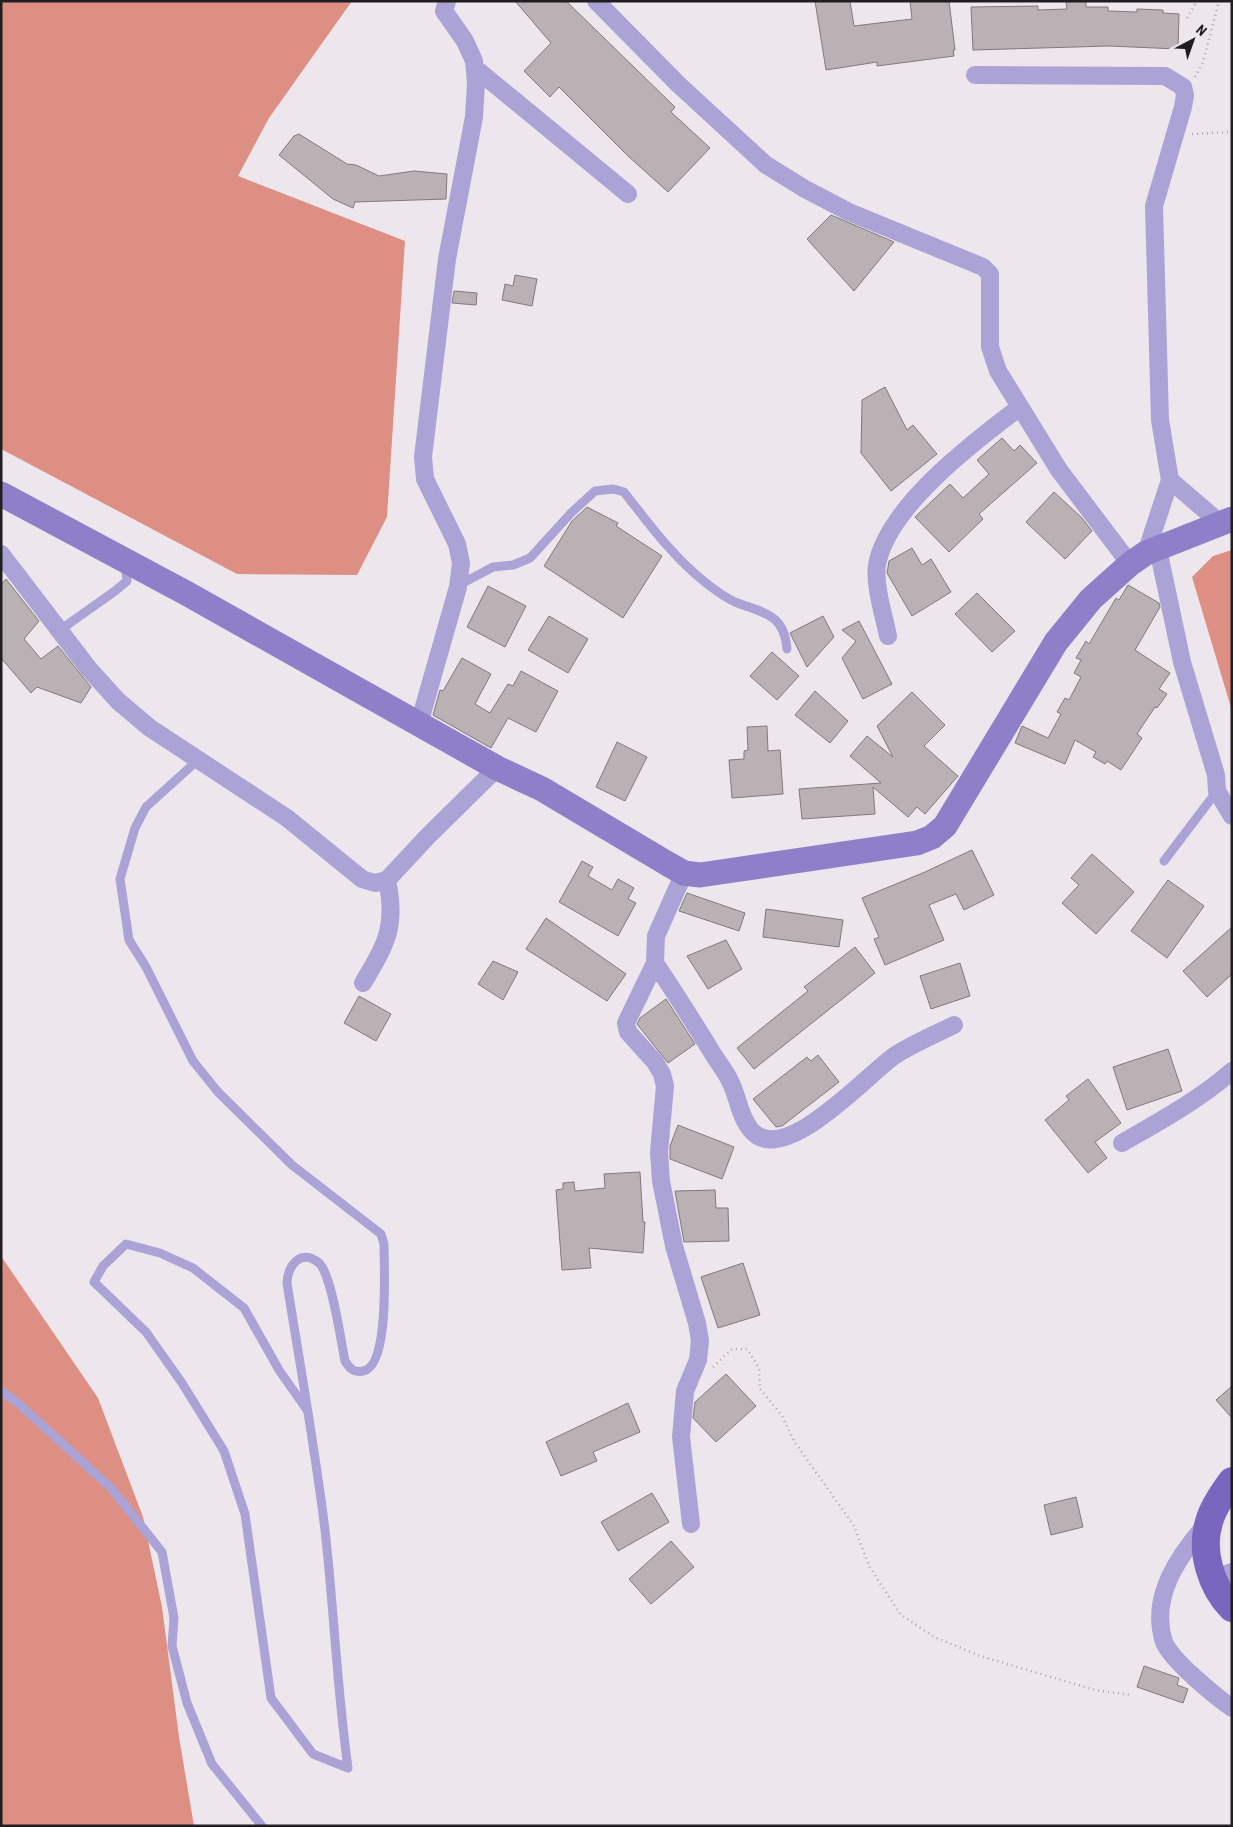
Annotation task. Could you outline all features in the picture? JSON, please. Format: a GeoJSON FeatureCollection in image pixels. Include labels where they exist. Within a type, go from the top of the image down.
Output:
{"type":"FeatureCollection","features":[{"type":"Feature","properties":{"kind":"main road"},"geometry":{"type":"LineString","coordinates":[[1232,1481],[1209,1522],[1206,1542],[1207,1560],[1223,1576],[1225,1601],[1232,1608]]}},
{"type":"Feature","properties":{"kind":"street"},"geometry":{"type":"LineString","coordinates":[[419,724],[458,585],[461,563],[457,544],[425,479],[423,457],[447,259],[474,117],[476,83],[475,68],[466,41],[444,10],[448,1]]}},
{"type":"Feature","properties":{"kind":"street"},"geometry":{"type":"LineString","coordinates":[[596,1],[678,84],[766,165],[804,189],[848,212],[974,263],[990,274],[990,347],[998,371],[1082,503],[1145,555],[1182,662],[1216,775],[1217,791],[1232,816]]}},
{"type":"Feature","properties":{"kind":"street"},"geometry":{"type":"LineString","coordinates":[[475,68],[628,194]]}},
{"type":"Feature","properties":{"kind":"street"},"geometry":{"type":"LineString","coordinates":[[975,75],[1165,76],[1183,87],[1185,95],[1157,190],[1153,221],[1160,420],[1170,480],[1145,555]]}},
{"type":"Feature","properties":{"kind":"street"},"geometry":{"type":"LineString","coordinates":[[888,636],[877,566],[883,543],[893,526],[962,451],[1020,407]]}},
{"type":"Feature","properties":{"kind":"street"},"geometry":{"type":"LineString","coordinates":[[1170,480],[1226,521]]}},
{"type":"Feature","properties":{"kind":"street"},"geometry":{"type":"LineString","coordinates":[[1,494],[125,559],[496,768],[542,789],[684,873],[700,875],[917,844],[932,837],[945,826],[968,790],[1056,642],[1091,599],[1145,555],[1226,521]]}},
{"type":"Feature","properties":{"kind":"street"},"geometry":{"type":"LineString","coordinates":[[1,554],[90,669],[118,701],[150,728],[287,818],[362,879],[375,882],[387,880],[426,837],[496,768]]}},
{"type":"Feature","properties":{"kind":"street"},"geometry":{"type":"LineString","coordinates":[[684,873],[656,936],[655,963],[626,1023],[628,1032],[655,1062],[662,1074],[665,1086],[659,1152],[661,1181],[674,1246],[697,1323],[698,1360],[685,1391],[681,1437],[691,1524]]}},
{"type":"Feature","properties":{"kind":"street"},"geometry":{"type":"LineString","coordinates":[[362,984],[388,938],[392,915],[387,880]]}},
{"type":"Feature","properties":{"kind":"street"},"geometry":{"type":"LineString","coordinates":[[655,963],[730,1080],[745,1120],[751,1130],[758,1136],[768,1140],[780,1140],[794,1135],[819,1118],[894,1056],[954,1025]]}},
{"type":"Feature","properties":{"kind":"street"},"geometry":{"type":"LineString","coordinates":[[1122,1142],[1171,1115],[1218,1083],[1232,1071]]}},
{"type":"Feature","properties":{"kind":"street"},"geometry":{"type":"LineString","coordinates":[[1209,1522],[1189,1544],[1174,1567],[1168,1580],[1160,1621],[1165,1643],[1178,1660],[1216,1697],[1232,1708]]}},
{"type":"Feature","properties":{"kind":"lane"},"geometry":{"type":"LineString","coordinates":[[458,585],[493,567],[514,565],[530,558],[572,512],[595,491],[613,489],[624,492],[680,560],[706,583],[734,602],[757,607],[774,618],[786,636],[787,649]]}},
{"type":"Feature","properties":{"kind":"lane"},"geometry":{"type":"LineString","coordinates":[[60,630],[127,581],[125,559]]}},
{"type":"Feature","properties":{"kind":"lane"},"geometry":{"type":"LineString","coordinates":[[198,760],[146,807],[135,828],[120,879],[129,940],[146,967],[193,1061],[218,1092],[292,1165],[377,1230],[381,1234],[384,1244],[381,1338],[374,1364],[367,1370],[358,1372],[350,1370],[345,1362],[334,1304],[321,1264],[311,1258],[302,1257],[293,1262],[288,1272],[287,1283],[307,1410],[325,1530],[338,1702],[348,1768],[313,1754],[271,1698],[245,1514],[224,1451],[182,1383],[146,1332],[94,1282],[103,1266],[126,1244],[160,1253],[193,1268],[244,1308],[279,1370],[307,1410]]}},
{"type":"Feature","properties":{"kind":"lane"},"geometry":{"type":"LineString","coordinates":[[1164,861],[1217,791]]}},
{"type":"Feature","properties":{"kind":"lane"},"geometry":{"type":"LineString","coordinates":[[1,1391],[19,1404],[112,1489],[162,1552],[174,1618],[172,1646],[187,1703],[212,1764],[262,1826]]}},
{"type":"Feature","properties":{"kind":"path"},"geometry":{"type":"LineString","coordinates":[[1187,18],[1197,1]]}},
{"type":"Feature","properties":{"kind":"path"},"geometry":{"type":"LineString","coordinates":[[1185,95],[1203,62],[1219,1]]}},
{"type":"Feature","properties":{"kind":"path"},"geometry":{"type":"LineString","coordinates":[[1172,142],[1193,134],[1214,135],[1232,132]]}},
{"type":"Feature","properties":{"kind":"path"},"geometry":{"type":"LineString","coordinates":[[710,1370],[732,1349],[747,1349],[759,1368],[760,1389],[782,1416],[798,1448],[854,1526],[869,1566],[900,1614],[934,1637],[980,1656],[1095,1690],[1132,1696]]}},
{"type":"Feature","properties":{"kind":"shaded area"},"geometry":{"type":"Polygon","coordinates":[[[1,1],[352,1],[269,118],[238,176],[405,241],[387,517],[357,575],[237,574],[1,449],[1,1]]]}},
{"type":"Feature","properties":{"kind":"shaded area"},"geometry":{"type":"Polygon","coordinates":[[[1232,550],[1232,711],[1192,577],[1213,556],[1232,550]]]}},
{"type":"Feature","properties":{"kind":"shaded area"},"geometry":{"type":"Polygon","coordinates":[[[1,1256],[98,1398],[143,1517],[162,1607],[179,1737],[194,1826],[1,1826],[1,1256]]]}},
{"type":"Feature","properties":{"kind":"building"},"geometry":{"type":"Polygon","coordinates":[[[515,1],[566,1],[675,107],[671,112],[710,148],[668,192],[628,156],[559,87],[550,97],[524,71],[551,43],[515,1]]]}},
{"type":"Feature","properties":{"kind":"building"},"geometry":{"type":"Polygon","coordinates":[[[815,1],[850,1],[854,26],[912,19],[910,1],[949,1],[955,50],[953,50],[954,56],[877,66],[877,62],[826,70],[815,1]]]}},
{"type":"Feature","properties":{"kind":"building"},"geometry":{"type":"Polygon","coordinates":[[[1066,1],[1086,1],[1086,7],[1108,7],[1108,11],[1137,12],[1137,9],[1163,10],[1163,13],[1179,14],[1178,49],[1109,46],[973,50],[971,7],[1038,6],[1038,10],[1067,9],[1066,1]]]}},
{"type":"Feature","properties":{"kind":"building"},"geometry":{"type":"Polygon","coordinates":[[[299,134],[347,164],[356,165],[379,176],[414,171],[447,174],[446,199],[355,202],[353,208],[333,199],[279,155],[294,136],[299,134]]]}},
{"type":"Feature","properties":{"kind":"building"},"geometry":{"type":"Polygon","coordinates":[[[831,215],[894,242],[854,291],[807,239],[831,215]]]}},
{"type":"Feature","properties":{"kind":"building"},"geometry":{"type":"Polygon","coordinates":[[[515,275],[537,279],[532,306],[502,300],[505,284],[513,286],[515,275]]]}},
{"type":"Feature","properties":{"kind":"building"},"geometry":{"type":"Polygon","coordinates":[[[454,291],[477,293],[476,305],[452,303],[454,291]]]}},
{"type":"Feature","properties":{"kind":"building"},"geometry":{"type":"Polygon","coordinates":[[[885,387],[907,430],[913,425],[937,454],[891,491],[861,453],[862,400],[885,387]]]}},
{"type":"Feature","properties":{"kind":"building"},"geometry":{"type":"Polygon","coordinates":[[[1002,438],[1014,451],[1020,445],[1037,463],[979,514],[983,519],[949,552],[915,517],[950,484],[963,498],[989,474],[977,460],[1002,438]]]}},
{"type":"Feature","properties":{"kind":"building"},"geometry":{"type":"Polygon","coordinates":[[[1054,492],[1082,518],[1092,531],[1065,559],[1026,522],[1054,492]]]}},
{"type":"Feature","properties":{"kind":"building"},"geometry":{"type":"Polygon","coordinates":[[[587,507],[618,523],[616,526],[662,556],[623,618],[544,566],[572,521],[587,507]]]}},
{"type":"Feature","properties":{"kind":"building"},"geometry":{"type":"Polygon","coordinates":[[[912,548],[922,565],[931,559],[951,592],[912,616],[887,573],[889,561],[912,548]]]}},
{"type":"Feature","properties":{"kind":"building"},"geometry":{"type":"Polygon","coordinates":[[[6,579],[39,621],[24,639],[41,659],[58,646],[91,687],[81,703],[37,687],[31,693],[1,658],[1,585],[6,579]]]}},
{"type":"Feature","properties":{"kind":"building"},"geometry":{"type":"Polygon","coordinates":[[[1128,585],[1159,603],[1160,607],[1135,650],[1170,673],[1159,689],[1167,694],[1157,708],[1155,707],[1137,734],[1142,738],[1121,770],[1107,761],[1105,764],[1093,757],[1096,752],[1075,740],[1065,764],[1015,743],[1022,726],[1048,738],[1061,714],[1057,712],[1065,698],[1069,700],[1081,677],[1074,673],[1081,660],[1076,658],[1086,641],[1089,644],[1116,598],[1119,600],[1128,585]]]}},
{"type":"Feature","properties":{"kind":"building"},"geometry":{"type":"Polygon","coordinates":[[[488,586],[526,606],[505,647],[467,627],[488,586]]]}},
{"type":"Feature","properties":{"kind":"building"},"geometry":{"type":"Polygon","coordinates":[[[977,593],[1015,631],[992,652],[955,614],[977,593]]]}},
{"type":"Feature","properties":{"kind":"building"},"geometry":{"type":"Polygon","coordinates":[[[549,616],[588,639],[568,673],[528,650],[549,616]]]}},
{"type":"Feature","properties":{"kind":"building"},"geometry":{"type":"Polygon","coordinates":[[[823,616],[834,637],[807,667],[790,633],[823,616]]]}},
{"type":"Feature","properties":{"kind":"building"},"geometry":{"type":"Polygon","coordinates":[[[859,621],[892,684],[863,699],[842,658],[856,641],[842,630],[859,621]]]}},
{"type":"Feature","properties":{"kind":"building"},"geometry":{"type":"Polygon","coordinates":[[[772,652],[799,676],[777,700],[750,676],[772,652]]]}},
{"type":"Feature","properties":{"kind":"building"},"geometry":{"type":"Polygon","coordinates":[[[462,658],[491,674],[475,704],[490,713],[508,684],[513,686],[521,671],[558,691],[536,732],[508,718],[491,748],[433,715],[440,690],[443,691],[462,658]]]}},
{"type":"Feature","properties":{"kind":"building"},"geometry":{"type":"Polygon","coordinates":[[[815,691],[848,721],[830,743],[795,715],[815,691]]]}},
{"type":"Feature","properties":{"kind":"building"},"geometry":{"type":"Polygon","coordinates":[[[912,692],[945,725],[924,746],[958,776],[925,814],[917,807],[908,817],[873,787],[875,814],[802,819],[799,789],[881,783],[850,756],[867,736],[893,757],[877,726],[912,692]]]}},
{"type":"Feature","properties":{"kind":"building"},"geometry":{"type":"Polygon","coordinates":[[[767,726],[768,751],[780,750],[783,794],[732,798],[729,760],[744,759],[744,751],[748,750],[747,727],[767,726]]]}},
{"type":"Feature","properties":{"kind":"building"},"geometry":{"type":"Polygon","coordinates":[[[617,742],[647,757],[625,801],[596,787],[617,742]]]}},
{"type":"Feature","properties":{"kind":"building"},"geometry":{"type":"Polygon","coordinates":[[[972,850],[994,895],[964,910],[956,894],[929,905],[944,940],[885,965],[874,939],[879,937],[862,898],[972,850]]]}},
{"type":"Feature","properties":{"kind":"building"},"geometry":{"type":"Polygon","coordinates":[[[1092,854],[1134,892],[1096,934],[1062,903],[1079,885],[1071,878],[1092,854]]]}},
{"type":"Feature","properties":{"kind":"building"},"geometry":{"type":"Polygon","coordinates":[[[582,861],[593,867],[588,876],[612,890],[618,879],[634,888],[628,899],[636,903],[618,936],[559,902],[582,861]]]}},
{"type":"Feature","properties":{"kind":"building"},"geometry":{"type":"Polygon","coordinates":[[[1168,880],[1204,906],[1167,958],[1131,931],[1168,880]]]}},
{"type":"Feature","properties":{"kind":"building"},"geometry":{"type":"Polygon","coordinates":[[[687,893],[745,913],[739,931],[679,911],[687,893]]]}},
{"type":"Feature","properties":{"kind":"building"},"geometry":{"type":"Polygon","coordinates":[[[766,909],[843,920],[839,947],[763,937],[766,909]]]}},
{"type":"Feature","properties":{"kind":"building"},"geometry":{"type":"Polygon","coordinates":[[[546,918],[626,974],[607,1001],[526,949],[546,918]]]}},
{"type":"Feature","properties":{"kind":"building"},"geometry":{"type":"Polygon","coordinates":[[[1232,927],[1232,974],[1207,997],[1183,971],[1232,927]]]}},
{"type":"Feature","properties":{"kind":"building"},"geometry":{"type":"Polygon","coordinates":[[[726,940],[742,969],[708,989],[687,956],[726,940]]]}},
{"type":"Feature","properties":{"kind":"building"},"geometry":{"type":"Polygon","coordinates":[[[855,947],[875,973],[754,1069],[737,1048],[808,991],[804,987],[855,947]]]}},
{"type":"Feature","properties":{"kind":"building"},"geometry":{"type":"Polygon","coordinates":[[[493,961],[518,972],[503,1000],[478,984],[493,961]]]}},
{"type":"Feature","properties":{"kind":"building"},"geometry":{"type":"Polygon","coordinates":[[[960,963],[970,996],[931,1009],[920,976],[960,963]]]}},
{"type":"Feature","properties":{"kind":"building"},"geometry":{"type":"Polygon","coordinates":[[[359,996],[391,1014],[376,1041],[344,1023],[359,996]]]}},
{"type":"Feature","properties":{"kind":"building"},"geometry":{"type":"Polygon","coordinates":[[[666,999],[695,1044],[668,1063],[637,1024],[640,1018],[666,999]]]}},
{"type":"Feature","properties":{"kind":"building"},"geometry":{"type":"Polygon","coordinates":[[[1168,1049],[1182,1091],[1127,1110],[1113,1067],[1168,1049]]]}},
{"type":"Feature","properties":{"kind":"building"},"geometry":{"type":"Polygon","coordinates":[[[818,1055],[839,1082],[782,1126],[776,1127],[753,1099],[807,1057],[811,1061],[818,1055]]]}},
{"type":"Feature","properties":{"kind":"building"},"geometry":{"type":"Polygon","coordinates":[[[1088,1079],[1121,1123],[1095,1142],[1107,1158],[1088,1173],[1045,1120],[1069,1100],[1066,1096],[1088,1079]]]}},
{"type":"Feature","properties":{"kind":"building"},"geometry":{"type":"Polygon","coordinates":[[[678,1125],[734,1147],[722,1179],[670,1159],[670,1146],[678,1125]]]}},
{"type":"Feature","properties":{"kind":"building"},"geometry":{"type":"Polygon","coordinates":[[[640,1172],[643,1222],[645,1222],[643,1253],[589,1248],[591,1268],[562,1270],[556,1190],[563,1189],[563,1183],[574,1182],[575,1191],[605,1188],[604,1174],[640,1172]]]}},
{"type":"Feature","properties":{"kind":"building"},"geometry":{"type":"Polygon","coordinates":[[[715,1190],[716,1208],[728,1208],[729,1241],[684,1242],[675,1191],[715,1190]]]}},
{"type":"Feature","properties":{"kind":"building"},"geometry":{"type":"Polygon","coordinates":[[[743,1263],[760,1315],[718,1328],[701,1277],[743,1263]]]}},
{"type":"Feature","properties":{"kind":"building"},"geometry":{"type":"Polygon","coordinates":[[[726,1374],[756,1406],[716,1442],[693,1418],[695,1402],[726,1374]]]}},
{"type":"Feature","properties":{"kind":"building"},"geometry":{"type":"Polygon","coordinates":[[[1232,1386],[1232,1418],[1216,1400],[1232,1386]]]}},
{"type":"Feature","properties":{"kind":"building"},"geometry":{"type":"Polygon","coordinates":[[[628,1403],[640,1432],[593,1452],[597,1461],[561,1476],[546,1442],[628,1403]]]}},
{"type":"Feature","properties":{"kind":"building"},"geometry":{"type":"Polygon","coordinates":[[[652,1493],[669,1522],[618,1551],[601,1522],[652,1493]]]}},
{"type":"Feature","properties":{"kind":"building"},"geometry":{"type":"Polygon","coordinates":[[[1076,1497],[1083,1527],[1051,1535],[1044,1505],[1076,1497]]]}},
{"type":"Feature","properties":{"kind":"building"},"geometry":{"type":"Polygon","coordinates":[[[671,1541],[694,1567],[651,1604],[629,1579],[671,1541]]]}},
{"type":"Feature","properties":{"kind":"building"},"geometry":{"type":"Polygon","coordinates":[[[1144,1666],[1179,1678],[1177,1685],[1188,1689],[1183,1703],[1137,1687],[1144,1666]]]}}]}
